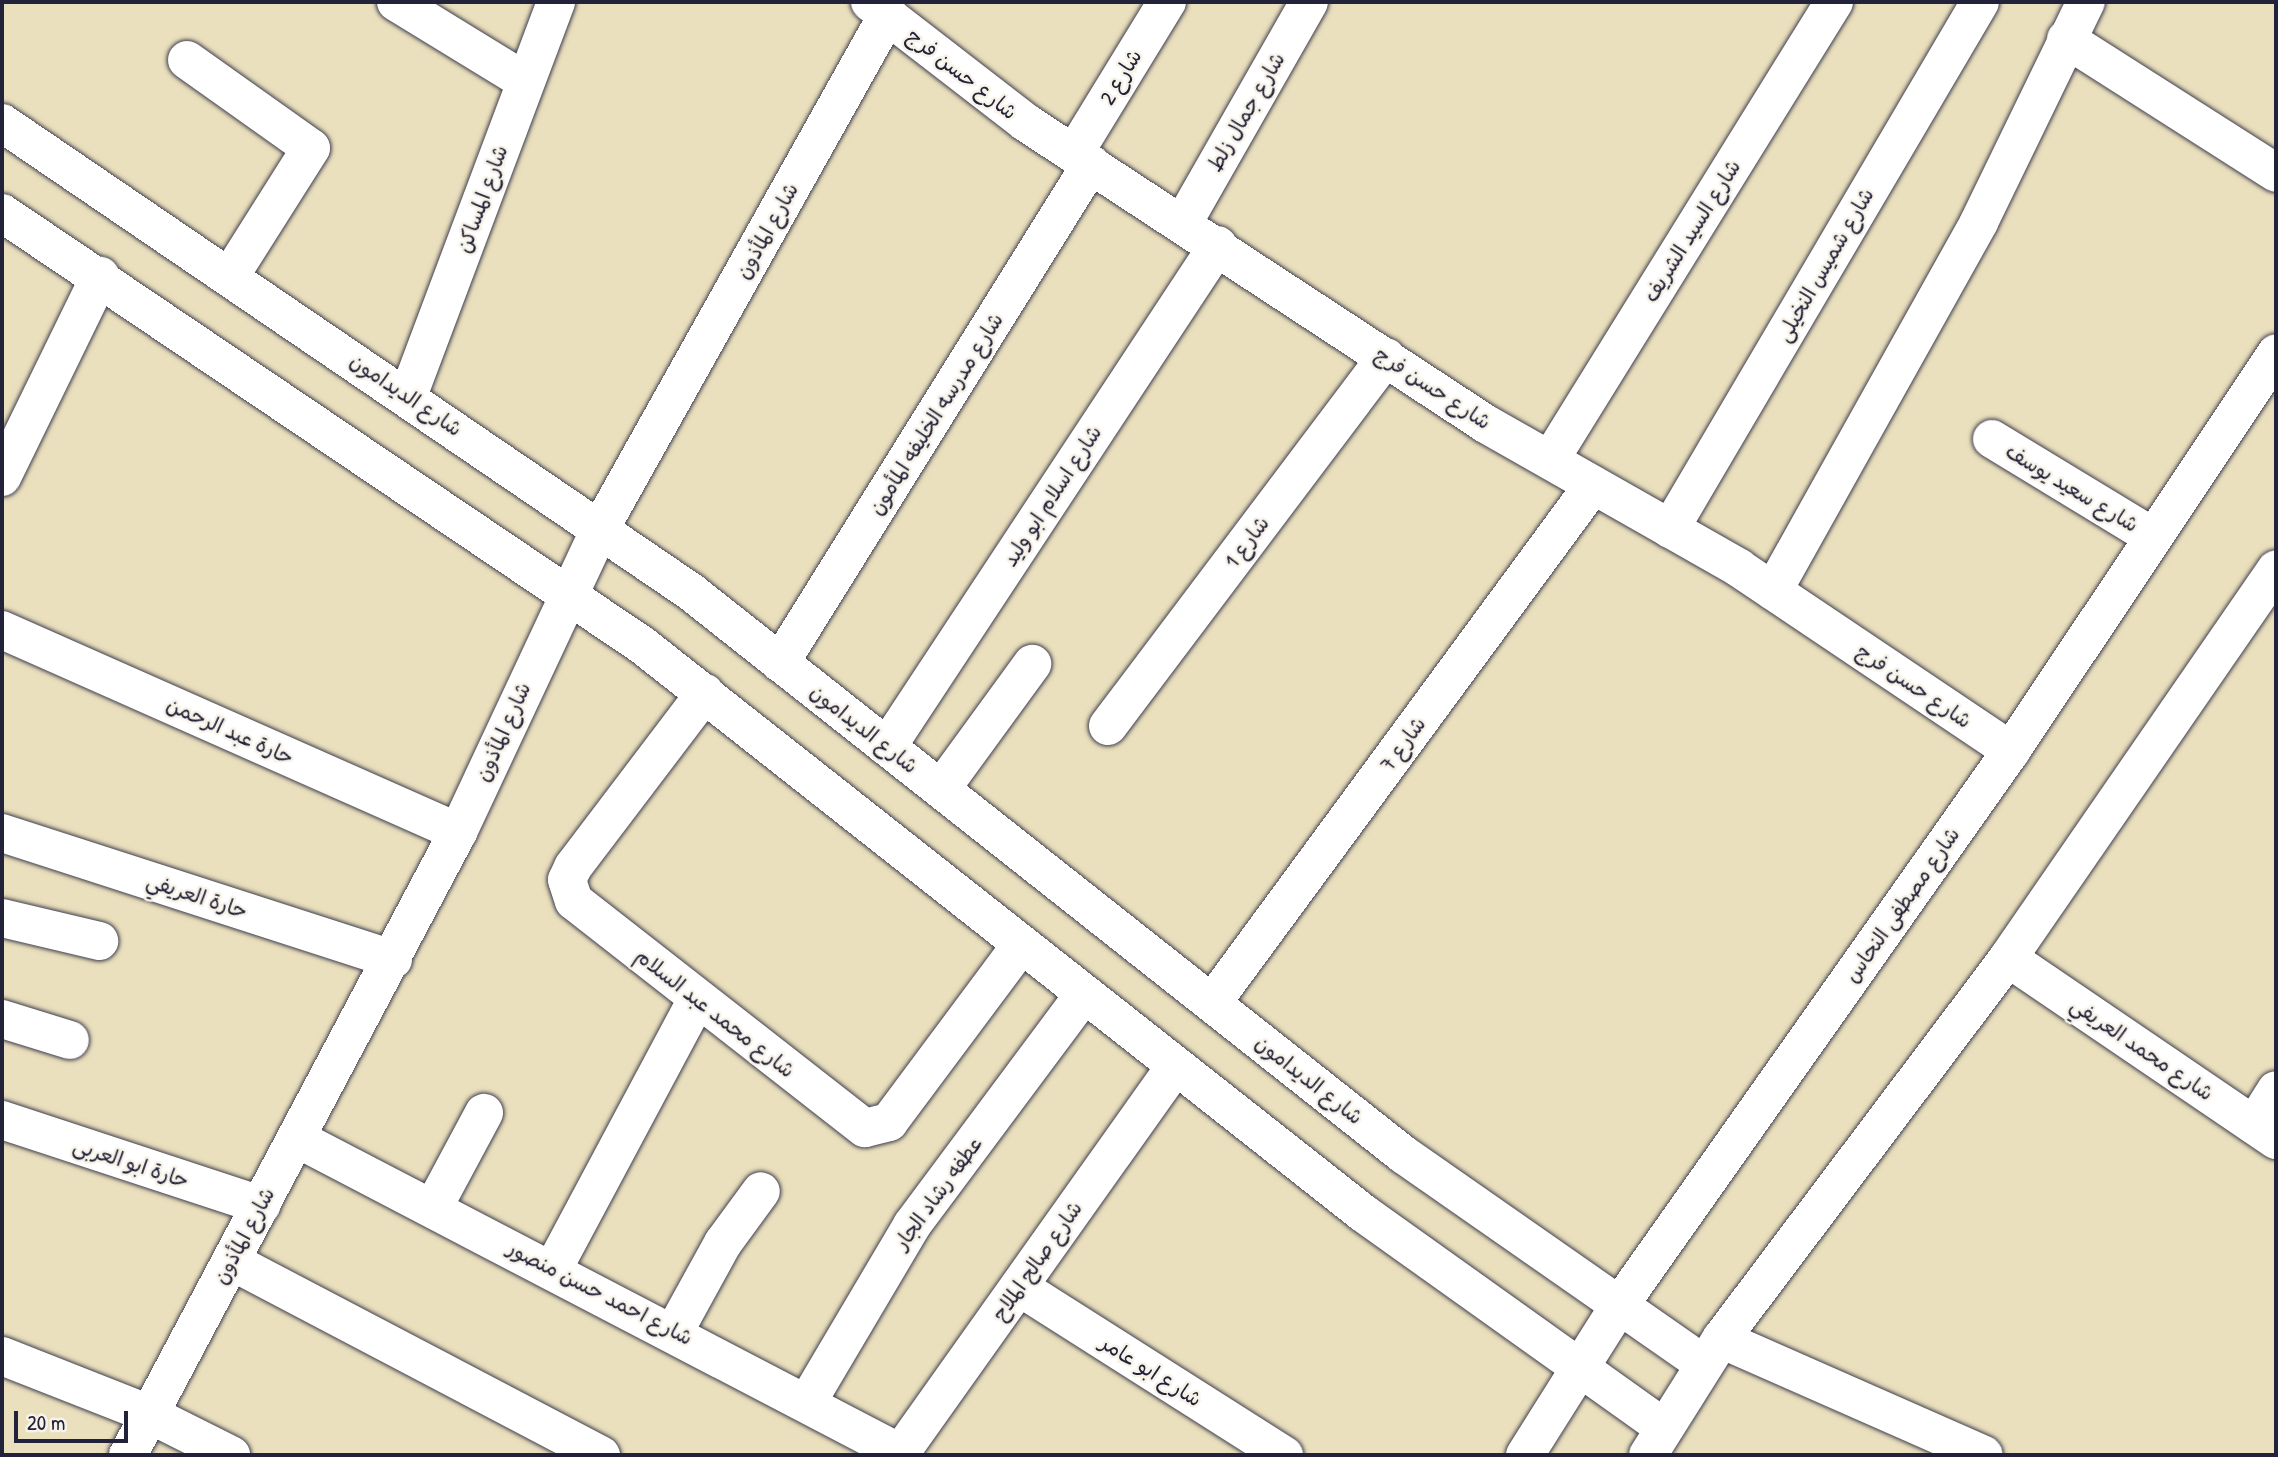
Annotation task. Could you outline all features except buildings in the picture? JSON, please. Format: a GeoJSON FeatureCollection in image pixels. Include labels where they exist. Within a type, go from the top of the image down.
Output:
{"type":"FeatureCollection","features":[{"type":"Feature","properties":{"kind":"street"},"geometry":{"type":"LineString","coordinates":[[396,2],[525,81]]}},
{"type":"Feature","properties":{"kind":"street","name":"شارع المساكن"},"geometry":{"type":"LineString","coordinates":[[408,396],[556,2]]}},
{"type":"Feature","properties":{"kind":"street","name":"شارع 2"},"geometry":{"type":"LineString","coordinates":[[1083,158],[1167,2]]}},
{"type":"Feature","properties":{"kind":"street","name":"شارع جمال زلط"},"geometry":{"type":"LineString","coordinates":[[1183,223],[1309,2]]}},
{"type":"Feature","properties":{"kind":"street","name":"شارع السيد الشريف"},"geometry":{"type":"LineString","coordinates":[[1550,460],[1834,2]]}},
{"type":"Feature","properties":{"kind":"street","name":"شارع شميس النخيلى"},"geometry":{"type":"LineString","coordinates":[[1670,529],[1980,2]]}},
{"type":"Feature","properties":{"kind":"street"},"geometry":{"type":"LineString","coordinates":[[1773,591],[1979,222],[2086,2]]}},
{"type":"Feature","properties":{"kind":"street","name":"شارع حسن فرج"},"geometry":{"type":"LineString","coordinates":[[879,8],[977,89],[1386,358],[1550,460],[1773,591],[2011,751]]}},
{"type":"Feature","properties":{"kind":"street","name":"شارع المأذون"},"geometry":{"type":"LineString","coordinates":[[128,1455],[458,832],[567,592],[879,8]]}},
{"type":"Feature","properties":{"kind":"street"},"geometry":{"type":"LineString","coordinates":[[2066,39],[2276,173]]}},
{"type":"Feature","properties":{"kind":"street"},"geometry":{"type":"LineString","coordinates":[[187,60],[311,148],[230,276]]}},
{"type":"Feature","properties":{"kind":"street","name":"شارع الديدامون"},"geometry":{"type":"LineString","coordinates":[[2,123],[601,527],[780,663],[1404,1155],[1619,1306],[1713,1352],[1984,1455]]}},
{"type":"Feature","properties":{"kind":"street","name":"شارع مدرسه الخليفه المأمون"},"geometry":{"type":"LineString","coordinates":[[780,663],[1083,158]]}},
{"type":"Feature","properties":{"kind":"street"},"geometry":{"type":"LineString","coordinates":[[2,213],[100,276],[567,592],[705,693],[1083,996],[1578,1370],[1656,1442],[1713,1352],[2008,958],[2276,570]]}},
{"type":"Feature","properties":{"kind":"street","name":"شارع اسلام ابو وليد"},"geometry":{"type":"LineString","coordinates":[[887,747],[1218,246]]}},
{"type":"Feature","properties":{"kind":"street"},"geometry":{"type":"LineString","coordinates":[[2,477],[100,276]]}},
{"type":"Feature","properties":{"kind":"street","name":"شارع مصطفى النحاس"},"geometry":{"type":"LineString","coordinates":[[1525,1455],[1619,1306],[2011,751],[2153,537],[2265,395],[2276,354]]}},
{"type":"Feature","properties":{"kind":"street","name":"شارع 1"},"geometry":{"type":"LineString","coordinates":[[1108,726],[1386,358]]}},
{"type":"Feature","properties":{"kind":"street","name":"شارع سعيد يوسف"},"geometry":{"type":"LineString","coordinates":[[1992,439],[2153,537]]}},
{"type":"Feature","properties":{"kind":"street","name":"شارع 7"},"geometry":{"type":"LineString","coordinates":[[1212,1003],[1593,485]]}},
{"type":"Feature","properties":{"kind":"street","name":"حارة عبد الرحمن"},"geometry":{"type":"LineString","coordinates":[[2,630],[458,832]]}},
{"type":"Feature","properties":{"kind":"street"},"geometry":{"type":"LineString","coordinates":[[941,789],[1032,663]]}},
{"type":"Feature","properties":{"kind":"street","name":"شارع محمد عبد السلام"},"geometry":{"type":"LineString","coordinates":[[705,693],[567,880],[574,901],[853,1122],[878,1128],[889,1122],[1020,946]]}},
{"type":"Feature","properties":{"kind":"street","name":"حارة العريفي"},"geometry":{"type":"LineString","coordinates":[[2,833],[393,959]]}},
{"type":"Feature","properties":{"kind":"street"},"geometry":{"type":"LineString","coordinates":[[2,918],[99,941]]}},
{"type":"Feature","properties":{"kind":"street","name":"شارع محمد العريفي"},"geometry":{"type":"LineString","coordinates":[[2008,958],[2265,1133]]}},
{"type":"Feature","properties":{"kind":"street","name":"عطفه رشاد الجار"},"geometry":{"type":"LineString","coordinates":[[807,1401],[912,1225],[1083,996]]}},
{"type":"Feature","properties":{"kind":"street"},"geometry":{"type":"LineString","coordinates":[[553,1269],[697,999]]}},
{"type":"Feature","properties":{"kind":"street"},"geometry":{"type":"LineString","coordinates":[[2,1019],[70,1040]]}},
{"type":"Feature","properties":{"kind":"street","name":"شارع صالح الملاح"},"geometry":{"type":"LineString","coordinates":[[900,1454],[1175,1067]]}},
{"type":"Feature","properties":{"kind":"street"},"geometry":{"type":"LineString","coordinates":[[2265,1133],[2276,1090]]}},
{"type":"Feature","properties":{"kind":"street"},"geometry":{"type":"LineString","coordinates":[[433,1208],[484,1113]]}},
{"type":"Feature","properties":{"kind":"street","name":"حارة ابو العربى"},"geometry":{"type":"LineString","coordinates":[[2,1120],[261,1205]]}},
{"type":"Feature","properties":{"kind":"street","name":"شارع احمد حسن منصور"},"geometry":{"type":"LineString","coordinates":[[296,1138],[807,1401],[900,1454]]}},
{"type":"Feature","properties":{"kind":"street"},"geometry":{"type":"LineString","coordinates":[[674,1332],[723,1243],[761,1191]]}},
{"type":"Feature","properties":{"kind":"street"},"geometry":{"type":"LineString","coordinates":[[231,1261],[601,1455]]}},
{"type":"Feature","properties":{"kind":"street","name":"شارع ابو عامر"},"geometry":{"type":"LineString","coordinates":[[1019,1287],[1284,1455]]}},
{"type":"Feature","properties":{"kind":"street"},"geometry":{"type":"LineString","coordinates":[[2,1356],[149,1414],[231,1455]]}}]}
